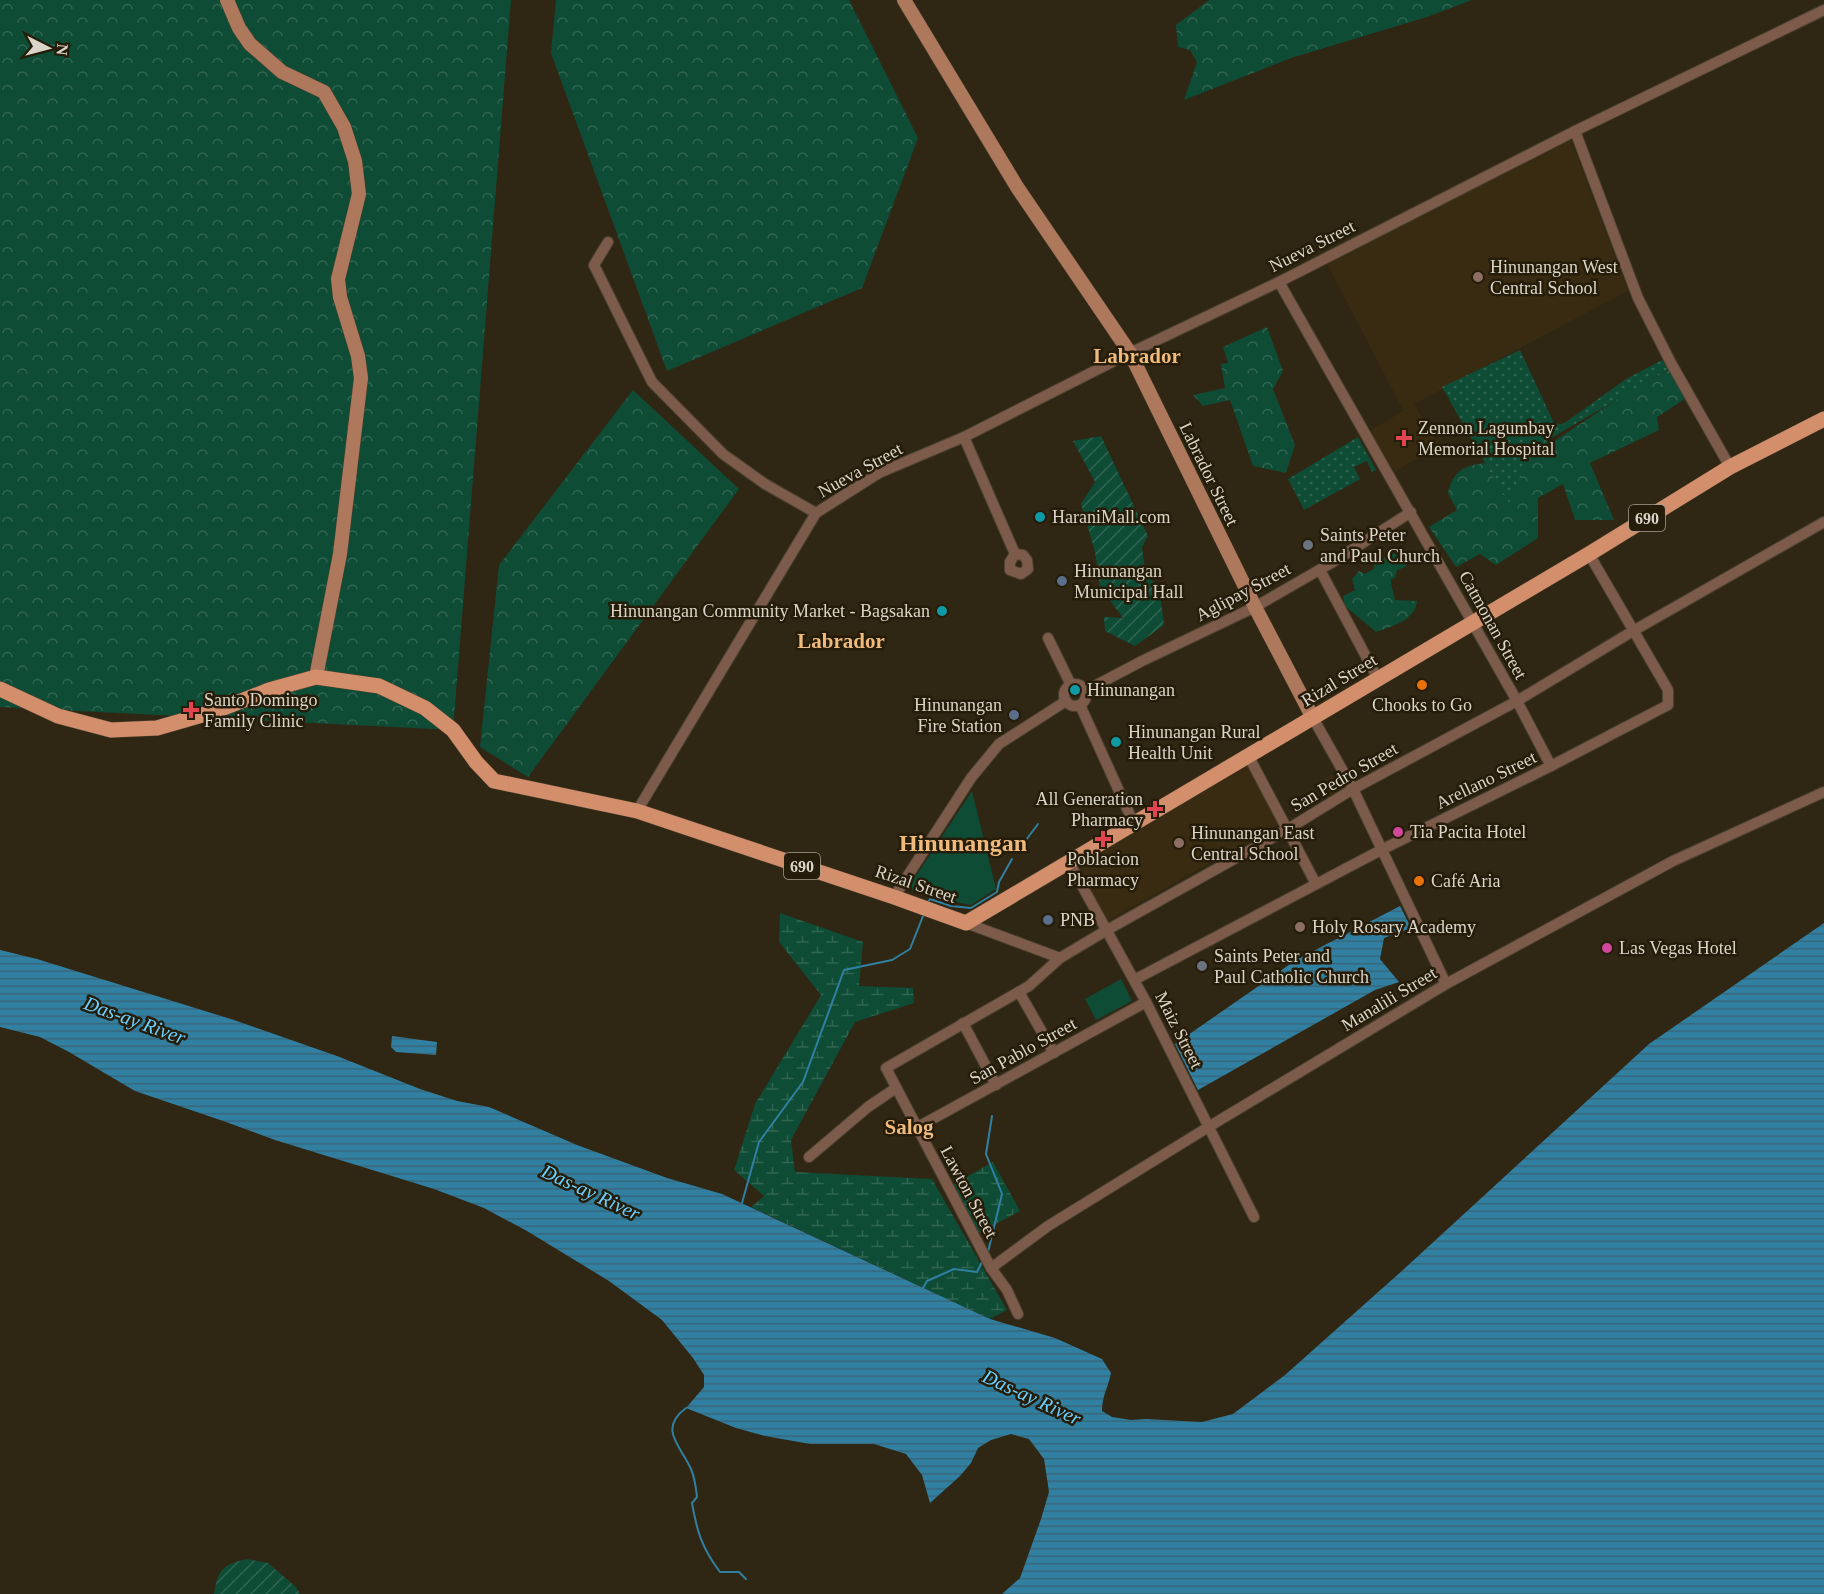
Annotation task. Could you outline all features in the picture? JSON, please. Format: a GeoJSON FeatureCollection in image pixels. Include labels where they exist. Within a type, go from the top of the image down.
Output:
{"type":"FeatureCollection","features":[{"type":"Feature","properties":{"kind":"main road","name":"690"},"geometry":{"type":"LineString","coordinates":[[1472,622],[1589,554],[1730,467],[1824,419]]}},
{"type":"Feature","properties":{"kind":"main road","name":"Rizal Street"},"geometry":{"type":"LineString","coordinates":[[636,811],[966,923],[1249,757],[1472,622]]}},
{"type":"Feature","properties":{"kind":"main road","name":"690"},"geometry":{"type":"LineString","coordinates":[[0,689],[58,716],[111,730],[157,728],[216,711],[269,690],[316,677],[379,686],[425,708],[453,730],[476,762],[494,781],[636,811]]}},
{"type":"Feature","properties":{"kind":"street"},"geometry":{"type":"LineString","coordinates":[[227,0],[239,28],[250,44],[282,72],[324,93],[344,127],[355,160],[359,194],[338,279],[340,297],[358,356],[361,378],[340,554],[316,677]]}},
{"type":"Feature","properties":{"kind":"street","name":"Labrador Street"},"geometry":{"type":"LineString","coordinates":[[904,0],[1017,187],[1130,353],[1255,607],[1353,789],[1446,984]]}},
{"type":"Feature","properties":{"kind":"street","name":"Nueva Street"},"geometry":{"type":"LineString","coordinates":[[816,513],[879,473],[964,437],[1130,353],[1279,282],[1575,131],[1824,10]]}},
{"type":"Feature","properties":{"kind":"street"},"geometry":{"type":"LineString","coordinates":[[1575,131],[1638,298],[1671,363],[1730,467]]}},
{"type":"Feature","properties":{"kind":"street"},"geometry":{"type":"LineString","coordinates":[[608,242],[594,265],[652,382],[723,454],[765,484],[816,513],[636,811]]}},
{"type":"Feature","properties":{"kind":"street","name":"Catmonan Street"},"geometry":{"type":"LineString","coordinates":[[1279,282],[1411,512],[1551,766]]}},
{"type":"Feature","properties":{"kind":"street"},"geometry":{"type":"LineString","coordinates":[[964,437],[1015,554]]}},
{"type":"Feature","properties":{"kind":"street","name":"Aglipay Street"},"geometry":{"type":"LineString","coordinates":[[1085,691],[1255,607],[1320,570],[1411,512]]}},
{"type":"Feature","properties":{"kind":"street","name":"San Pedro Street"},"geometry":{"type":"LineString","coordinates":[[886,1068],[1029,986],[1060,958],[1107,930],[1288,829],[1353,789],[1517,701],[1633,631],[1824,522]]}},
{"type":"Feature","properties":{"kind":"street","name":"Arellano Street"},"geometry":{"type":"LineString","coordinates":[[1134,980],[1383,849],[1668,705],[1668,690],[1589,554]]}},
{"type":"Feature","properties":{"kind":"street"},"geometry":{"type":"LineString","coordinates":[[1320,570],[1378,679]]}},
{"type":"Feature","properties":{"kind":"street"},"geometry":{"type":"LineString","coordinates":[[1048,638],[1071,685]]}},
{"type":"Feature","properties":{"kind":"street"},"geometry":{"type":"LineString","coordinates":[[1071,685],[1080,686],[1085,691],[1084,700],[1080,705],[1071,705],[1066,701],[1065,690],[1071,685]]}},
{"type":"Feature","properties":{"kind":"street"},"geometry":{"type":"LineString","coordinates":[[894,897],[971,778],[999,744],[1066,701]]}},
{"type":"Feature","properties":{"kind":"street"},"geometry":{"type":"LineString","coordinates":[[1080,705],[1134,824]]}},
{"type":"Feature","properties":{"kind":"street"},"geometry":{"type":"LineString","coordinates":[[1249,757],[1316,884]]}},
{"type":"Feature","properties":{"kind":"street","name":"Manalili Street"},"geometry":{"type":"LineString","coordinates":[[986,1259],[1048,1226],[1446,984],[1673,861],[1824,792]]}},
{"type":"Feature","properties":{"kind":"street","name":"Maiz Street"},"geometry":{"type":"LineString","coordinates":[[1069,862],[1146,1002],[1254,1217]]}},
{"type":"Feature","properties":{"kind":"street"},"geometry":{"type":"LineString","coordinates":[[966,923],[1060,958]]}},
{"type":"Feature","properties":{"kind":"street"},"geometry":{"type":"LineString","coordinates":[[1019,992],[1054,1053]]}},
{"type":"Feature","properties":{"kind":"street","name":"San Pablo Street"},"geometry":{"type":"LineString","coordinates":[[916,1128],[1146,1002]]}},
{"type":"Feature","properties":{"kind":"street"},"geometry":{"type":"LineString","coordinates":[[963,1023],[996,1085]]}},
{"type":"Feature","properties":{"kind":"street","name":"Lawton Street"},"geometry":{"type":"LineString","coordinates":[[886,1068],[986,1259],[1007,1290],[1018,1314]]}},
{"type":"Feature","properties":{"kind":"street"},"geometry":{"type":"LineString","coordinates":[[809,1157],[868,1107],[896,1088]]}},
{"type":"Feature","properties":{"kind":"shaded area","name":"Hinunangan West Central School"},"geometry":{"type":"Polygon","coordinates":[[[1571,140],[1628,291],[1414,404],[1439,445],[1394,472],[1370,431],[1409,407],[1403,410],[1327,264],[1571,140]]]}},
{"type":"Feature","properties":{"kind":"shaded area","name":"Hinunangan East Central School"},"geometry":{"type":"Polygon","coordinates":[[[1248,766],[1282,822],[1108,921],[1077,863],[1248,766]]]}},
{"type":"Feature","properties":{"kind":"shaded area"},"geometry":{"type":"Polygon","coordinates":[[[1341,770],[1349,786],[1327,798],[1319,782],[1341,770]]]}},
{"type":"Feature","properties":{"kind":"green space"},"geometry":{"type":"Polygon","coordinates":[[[0,0],[511,0],[453,730],[0,707],[0,0]]]}},
{"type":"Feature","properties":{"kind":"green space"},"geometry":{"type":"Polygon","coordinates":[[[556,0],[849,0],[918,138],[862,288],[667,371],[551,53],[556,0]]]}},
{"type":"Feature","properties":{"kind":"green space"},"geometry":{"type":"Polygon","coordinates":[[[1209,0],[1472,0],[1427,17],[1291,58],[1184,100],[1197,62],[1190,50],[1178,47],[1176,25],[1209,0]]]}},
{"type":"Feature","properties":{"kind":"green space"},"geometry":{"type":"Polygon","coordinates":[[[1267,327],[1283,371],[1273,389],[1295,445],[1286,473],[1253,466],[1230,400],[1203,406],[1193,395],[1225,388],[1221,364],[1228,363],[1223,347],[1267,327]]]}},
{"type":"Feature","properties":{"kind":"green space"},"geometry":{"type":"Polygon","coordinates":[[[1520,350],[1554,423],[1563,424],[1626,379],[1662,360],[1668,370],[1551,438],[1541,479],[1509,505],[1442,387],[1520,350]]]}},
{"type":"Feature","properties":{"kind":"green space"},"geometry":{"type":"Polygon","coordinates":[[[1669,370],[1688,397],[1657,417],[1659,430],[1590,463],[1614,520],[1575,520],[1563,484],[1538,498],[1538,538],[1496,565],[1480,554],[1456,567],[1429,527],[1457,510],[1448,493],[1453,479],[1460,471],[1485,463],[1509,503],[1529,458],[1628,392],[1669,370]]]}},
{"type":"Feature","properties":{"kind":"green space"},"geometry":{"type":"Polygon","coordinates":[[[633,390],[739,489],[528,777],[480,747],[499,565],[633,390]]]}},
{"type":"Feature","properties":{"kind":"green space"},"geometry":{"type":"Polygon","coordinates":[[[1101,436],[1148,536],[1142,547],[1146,577],[1159,585],[1164,625],[1135,646],[1105,631],[1104,617],[1123,618],[1100,587],[1095,552],[1081,504],[1095,482],[1073,441],[1101,436]]]}},
{"type":"Feature","properties":{"kind":"green space"},"geometry":{"type":"Polygon","coordinates":[[[1358,437],[1376,470],[1372,472],[1367,461],[1354,467],[1360,479],[1304,510],[1288,479],[1358,437]]]}},
{"type":"Feature","properties":{"kind":"green space"},"geometry":{"type":"Polygon","coordinates":[[[1404,552],[1412,559],[1405,567],[1397,570],[1395,578],[1391,579],[1392,587],[1395,600],[1417,601],[1415,608],[1402,622],[1376,632],[1345,606],[1343,596],[1355,590],[1352,579],[1359,571],[1365,574],[1375,568],[1373,564],[1392,554],[1404,552]]]}},
{"type":"Feature","properties":{"kind":"green space"},"geometry":{"type":"Polygon","coordinates":[[[972,791],[996,889],[971,905],[939,899],[908,888],[972,791]]]}},
{"type":"Feature","properties":{"kind":"green space"},"geometry":{"type":"Polygon","coordinates":[[[780,913],[863,942],[859,986],[913,988],[914,1003],[855,1022],[791,1140],[795,1172],[932,1179],[1007,1310],[990,1319],[751,1207],[764,1196],[734,1170],[755,1104],[821,995],[779,942],[780,913]]]}},
{"type":"Feature","properties":{"kind":"green space"},"geometry":{"type":"Polygon","coordinates":[[[1121,979],[1132,1001],[1096,1020],[1085,999],[1121,979]]]}},
{"type":"Feature","properties":{"kind":"green space"},"geometry":{"type":"Polygon","coordinates":[[[993,1162],[1020,1211],[979,1233],[952,1185],[993,1162]]]}},
{"type":"Feature","properties":{"kind":"green space"},"geometry":{"type":"Polygon","coordinates":[[[247,1559],[268,1563],[296,1587],[300,1594],[214,1594],[217,1579],[223,1569],[232,1563],[247,1559]]]}},
{"type":"Feature","properties":{"kind":"water"},"geometry":{"type":"Polygon","coordinates":[[[1400,906],[1411,928],[1384,938],[1380,959],[1399,982],[1375,990],[1198,1090],[1175,1044],[1296,960],[1400,906]]]}},
{"type":"Feature","properties":{"kind":"water","name":"Das-ay River"},"geometry":{"type":"Polygon","coordinates":[[[1824,923],[1824,1594],[1002,1594],[1020,1578],[1049,1492],[1044,1459],[1029,1439],[1011,1434],[991,1440],[978,1448],[971,1463],[960,1476],[930,1503],[922,1475],[906,1454],[874,1444],[810,1444],[765,1436],[736,1428],[686,1408],[704,1387],[704,1375],[662,1320],[609,1281],[527,1231],[484,1208],[434,1189],[275,1140],[135,1091],[40,1037],[0,1027],[0,950],[37,959],[234,1020],[337,1056],[420,1089],[457,1101],[489,1107],[577,1145],[667,1178],[722,1194],[990,1319],[1055,1338],[1102,1359],[1111,1373],[1102,1411],[1112,1417],[1131,1420],[1202,1422],[1233,1414],[1285,1375],[1649,1044],[1824,923]]]}},
{"type":"Feature","properties":{"kind":"water"},"geometry":{"type":"Polygon","coordinates":[[[392,1036],[437,1042],[436,1055],[396,1052],[391,1047],[392,1036]]]}},
{"type":"Feature","properties":{"kind":"waterway"},"geometry":{"type":"LineString","coordinates":[[1020,848],[1038,824]]}},
{"type":"Feature","properties":{"kind":"waterway"},"geometry":{"type":"LineString","coordinates":[[928,902],[930,899],[951,906],[971,908],[997,892],[999,882],[1012,859]]}},
{"type":"Feature","properties":{"kind":"waterway"},"geometry":{"type":"LineString","coordinates":[[742,1203],[759,1142],[803,1082],[844,970],[892,960],[910,949],[923,916]]}},
{"type":"Feature","properties":{"kind":"waterway"},"geometry":{"type":"LineString","coordinates":[[988,1252],[1002,1194],[986,1154],[992,1116]]}},
{"type":"Feature","properties":{"kind":"waterway"},"geometry":{"type":"LineString","coordinates":[[923,1288],[927,1281],[954,1269],[977,1272],[982,1262]]}},
{"type":"Feature","properties":{"kind":"waterway"},"geometry":{"type":"LineString","coordinates":[[686,1408],[673,1423],[672,1430],[677,1445],[691,1469],[695,1483],[697,1497],[692,1503],[701,1539],[720,1572],[739,1572],[746,1579]]}},
{"type":"Feature","properties":{"kind":"place","name":"Hinunangan West Central School"},"geometry":{"type":"Point","coordinates":[1478,277]}},
{"type":"Feature","properties":{"kind":"place","name":"Zennon Lagumbay Memorial Hospital"},"geometry":{"type":"Point","coordinates":[1404,438]}},
{"type":"Feature","properties":{"kind":"place","name":"HaraniMall.com"},"geometry":{"type":"Point","coordinates":[1040,517]}},
{"type":"Feature","properties":{"kind":"place","name":"Saints Peter and Paul Church"},"geometry":{"type":"Point","coordinates":[1308,545]}},
{"type":"Feature","properties":{"kind":"place","name":"Hinunangan Municipal Hall"},"geometry":{"type":"Point","coordinates":[1062,581]}},
{"type":"Feature","properties":{"kind":"place","name":"Hinunangan Community Market - Bagsakan"},"geometry":{"type":"Point","coordinates":[942,611]}},
{"type":"Feature","properties":{"kind":"place","name":"Chooks to Go"},"geometry":{"type":"Point","coordinates":[1422,685]}},
{"type":"Feature","properties":{"kind":"place","name":"Hinunangan"},"geometry":{"type":"Point","coordinates":[1075,690]}},
{"type":"Feature","properties":{"kind":"place","name":"Santo Domingo Family Clinic"},"geometry":{"type":"Point","coordinates":[191,710]}},
{"type":"Feature","properties":{"kind":"place","name":"Hinunangan Fire Station"},"geometry":{"type":"Point","coordinates":[1014,715]}},
{"type":"Feature","properties":{"kind":"place","name":"Hinunangan Rural Health Unit"},"geometry":{"type":"Point","coordinates":[1116,742]}},
{"type":"Feature","properties":{"kind":"place","name":"All Generation Pharmacy"},"geometry":{"type":"Point","coordinates":[1155,809]}},
{"type":"Feature","properties":{"kind":"place","name":"Tia Pacita Hotel"},"geometry":{"type":"Point","coordinates":[1398,832]}},
{"type":"Feature","properties":{"kind":"place","name":"Poblacion Pharmacy"},"geometry":{"type":"Point","coordinates":[1103,839]}},
{"type":"Feature","properties":{"kind":"place","name":"Hinunangan East Central School"},"geometry":{"type":"Point","coordinates":[1179,843]}},
{"type":"Feature","properties":{"kind":"place","name":"Café Aria"},"geometry":{"type":"Point","coordinates":[1419,881]}},
{"type":"Feature","properties":{"kind":"place","name":"PNB"},"geometry":{"type":"Point","coordinates":[1048,920]}},
{"type":"Feature","properties":{"kind":"place","name":"Holy Rosary Academy"},"geometry":{"type":"Point","coordinates":[1300,927]}},
{"type":"Feature","properties":{"kind":"place","name":"Las Vegas Hotel"},"geometry":{"type":"Point","coordinates":[1607,948]}},
{"type":"Feature","properties":{"kind":"place","name":"Saints Peter and Paul Catholic Church"},"geometry":{"type":"Point","coordinates":[1202,966]}},
{"type":"Feature","properties":{"kind":"district","name":"Labrador"},"geometry":{"type":"Point","coordinates":[1137,356]}},
{"type":"Feature","properties":{"kind":"district","name":"Labrador"},"geometry":{"type":"Point","coordinates":[841,641]}},
{"type":"Feature","properties":{"kind":"district","name":"Hinunangan"},"geometry":{"type":"Point","coordinates":[963,843]}},
{"type":"Feature","properties":{"kind":"district","name":"Salog"},"geometry":{"type":"Point","coordinates":[909,1127]}}]}
